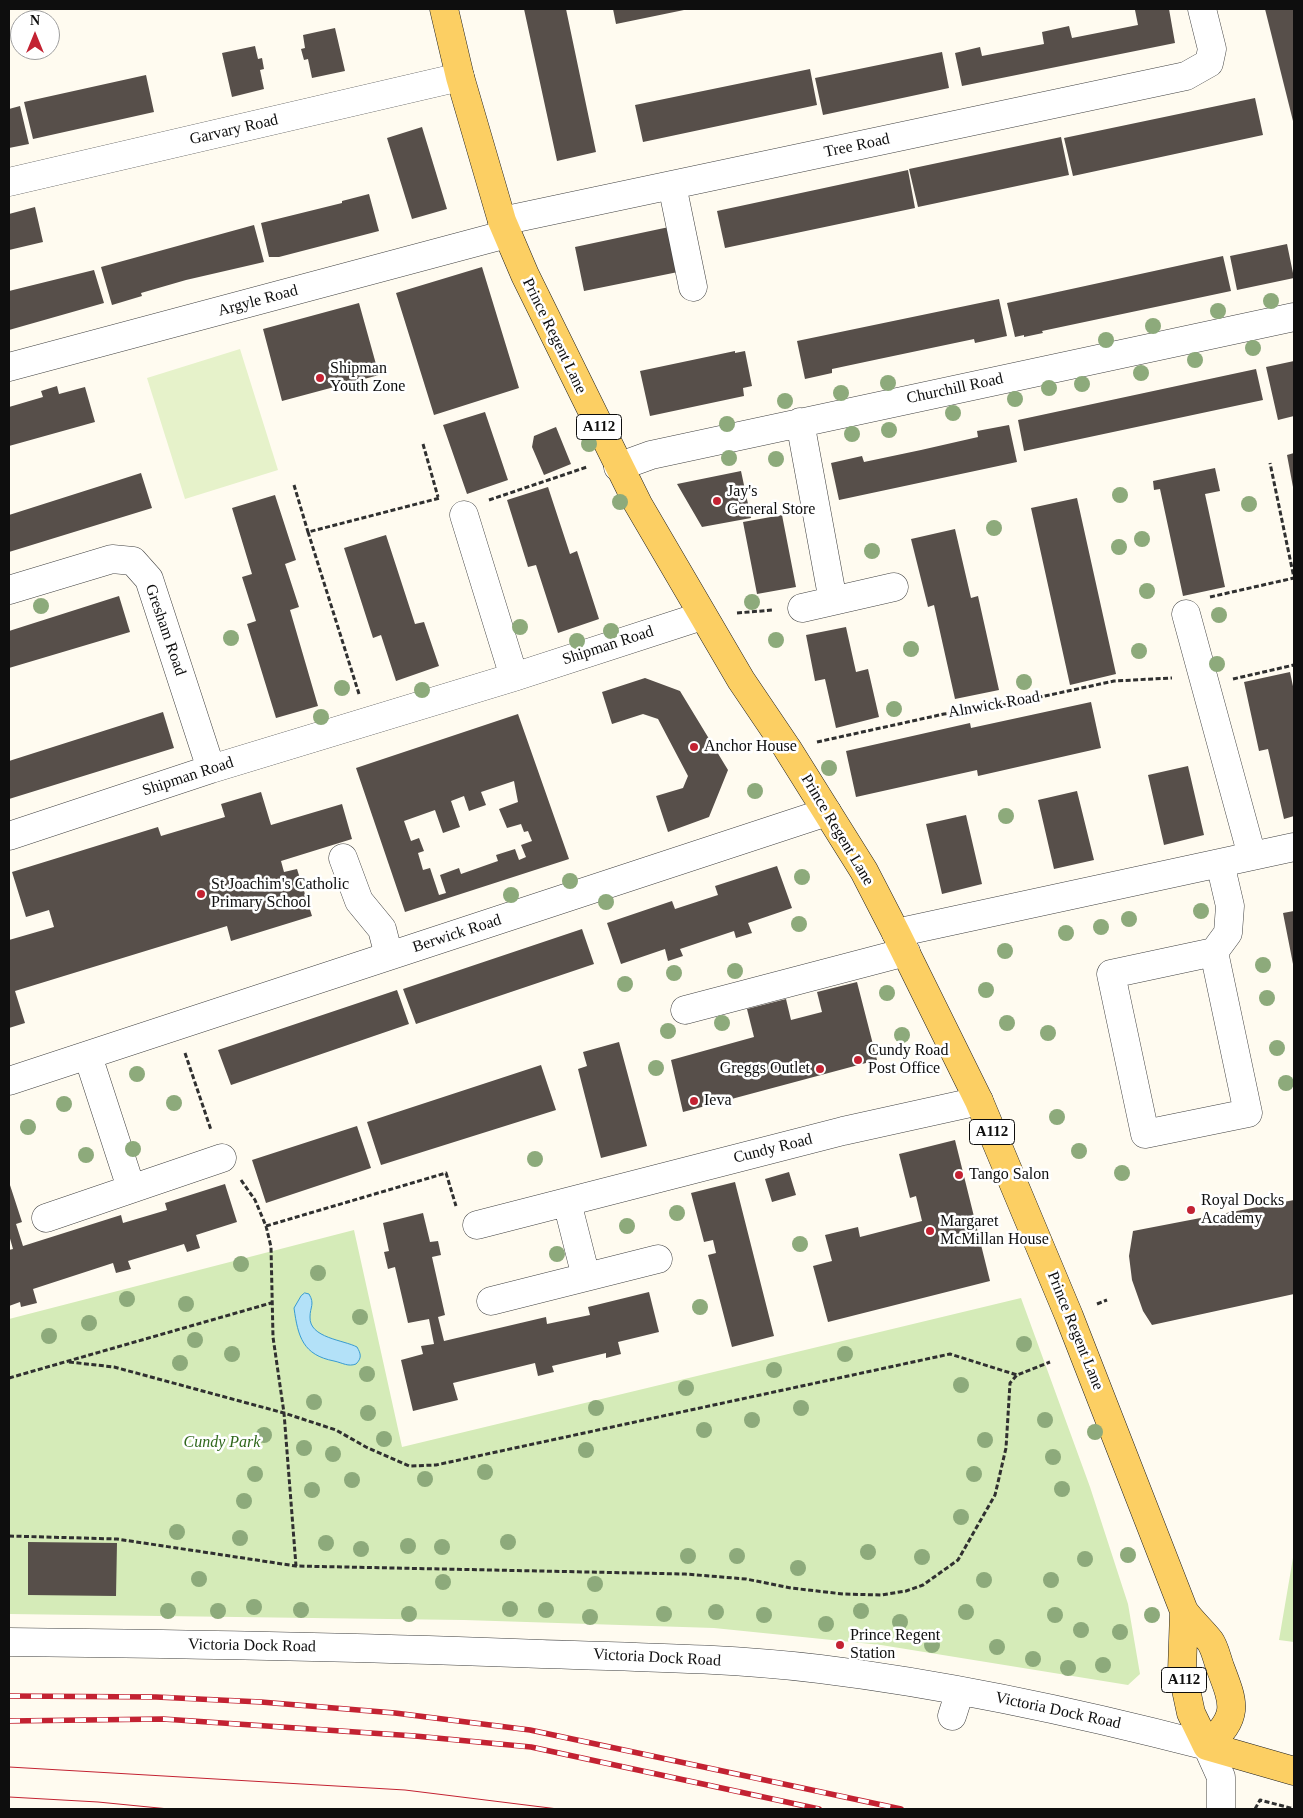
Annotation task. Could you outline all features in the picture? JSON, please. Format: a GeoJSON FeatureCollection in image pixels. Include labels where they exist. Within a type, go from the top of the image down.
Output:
{"type":"FeatureCollection","features":[{"type":"Feature","properties":{"kind":"main road","name":"Prince Regent Lane"},"geometry":{"type":"LineString","coordinates":[[444,9],[460,77],[504,228],[616,462],[702,616],[864,871],[979,1101],[1095,1380],[1184,1611],[1211,1643],[1229,1693],[1232,1710],[1227,1726],[1207,1746],[1191,1713],[1182,1671],[1184,1611]]}},
{"type":"Feature","properties":{"kind":"main road","name":"Victoria Dock Road"},"geometry":{"type":"LineString","coordinates":[[1207,1746],[1294,1771]]}},
{"type":"Feature","properties":{"kind":"street","name":"Tree Road"},"geometry":{"type":"LineString","coordinates":[[504,228],[672,185],[1186,76],[1209,63],[1212,49],[1202,9]]}},
{"type":"Feature","properties":{"kind":"street","name":"Garvary Road"},"geometry":{"type":"LineString","coordinates":[[9,182],[460,77]]}},
{"type":"Feature","properties":{"kind":"street"},"geometry":{"type":"LineString","coordinates":[[672,185],[693,287]]}},
{"type":"Feature","properties":{"kind":"street","name":"Argyle Road"},"geometry":{"type":"LineString","coordinates":[[9,367],[504,228]]}},
{"type":"Feature","properties":{"kind":"street","name":"Churchill Road"},"geometry":{"type":"LineString","coordinates":[[616,462],[1294,317]]}},
{"type":"Feature","properties":{"kind":"street"},"geometry":{"type":"LineString","coordinates":[[800,422],[833,601]]}},
{"type":"Feature","properties":{"kind":"street"},"geometry":{"type":"LineString","coordinates":[[465,506],[514,677]]}},
{"type":"Feature","properties":{"kind":"street","name":"Gresham Road"},"geometry":{"type":"LineString","coordinates":[[9,590],[112,559],[133,561],[149,579],[211,769]]}},
{"type":"Feature","properties":{"kind":"street"},"geometry":{"type":"LineString","coordinates":[[802,608],[894,587]]}},
{"type":"Feature","properties":{"kind":"street"},"geometry":{"type":"LineString","coordinates":[[1186,614],[1252,856]]}},
{"type":"Feature","properties":{"kind":"street","name":"Shipman Road"},"geometry":{"type":"LineString","coordinates":[[9,836],[211,769],[514,677],[702,616]]}},
{"type":"Feature","properties":{"kind":"street","name":"Berwick Road"},"geometry":{"type":"LineString","coordinates":[[9,1081],[827,812]]}},
{"type":"Feature","properties":{"kind":"street"},"geometry":{"type":"LineString","coordinates":[[686,1010],[901,943],[1220,863],[1294,847]]}},
{"type":"Feature","properties":{"kind":"street"},"geometry":{"type":"LineString","coordinates":[[344,858],[359,901],[382,929],[389,956]]}},
{"type":"Feature","properties":{"kind":"street"},"geometry":{"type":"LineString","coordinates":[[1214,952],[1248,1113],[1145,1134],[1111,974],[1214,952],[1228,933],[1230,906],[1220,863]]}},
{"type":"Feature","properties":{"kind":"street"},"geometry":{"type":"LineString","coordinates":[[88,1056],[131,1188]]}},
{"type":"Feature","properties":{"kind":"street","name":"Cundy Road"},"geometry":{"type":"LineString","coordinates":[[477,1225],[834,1134],[979,1101]]}},
{"type":"Feature","properties":{"kind":"street"},"geometry":{"type":"LineString","coordinates":[[46,1218],[222,1158]]}},
{"type":"Feature","properties":{"kind":"street"},"geometry":{"type":"LineString","coordinates":[[567,1202],[586,1277]]}},
{"type":"Feature","properties":{"kind":"street"},"geometry":{"type":"LineString","coordinates":[[491,1301],[658,1259]]}},
{"type":"Feature","properties":{"kind":"street","name":"Victoria Dock Road"},"geometry":{"type":"LineString","coordinates":[[9,1642],[421,1650],[699,1659],[819,1669],[960,1691],[1103,1719],[1207,1746]]}},
{"type":"Feature","properties":{"kind":"street"},"geometry":{"type":"LineString","coordinates":[[952,1716],[960,1691]]}},
{"type":"Feature","properties":{"kind":"street"},"geometry":{"type":"LineString","coordinates":[[1207,1746],[1220,1777],[1221,1809]]}},
{"type":"Feature","properties":{"kind":"path"},"geometry":{"type":"LineString","coordinates":[[423,444],[438,497]]}},
{"type":"Feature","properties":{"kind":"path"},"geometry":{"type":"LineString","coordinates":[[308,532],[438,497],[465,506],[616,462]]}},
{"type":"Feature","properties":{"kind":"path"},"geometry":{"type":"LineString","coordinates":[[1186,614],[1184,603],[1294,578],[1270,463]]}},
{"type":"Feature","properties":{"kind":"path"},"geometry":{"type":"LineString","coordinates":[[294,486],[367,721]]}},
{"type":"Feature","properties":{"kind":"path"},"geometry":{"type":"LineString","coordinates":[[702,616],[802,608]]}},
{"type":"Feature","properties":{"kind":"path","name":"Alnwick Road"},"geometry":{"type":"LineString","coordinates":[[787,748],[944,714],[985,709],[1114,681],[1177,678],[1222,681],[1294,665]]}},
{"type":"Feature","properties":{"kind":"path"},"geometry":{"type":"LineString","coordinates":[[176,1027],[222,1158],[247,1187],[266,1226],[271,1247],[271,1303],[275,1360],[284,1413],[296,1566]]}},
{"type":"Feature","properties":{"kind":"path"},"geometry":{"type":"LineString","coordinates":[[266,1226],[446,1173],[462,1226],[477,1225]]}},
{"type":"Feature","properties":{"kind":"path"},"geometry":{"type":"LineString","coordinates":[[1094,1305],[1107,1300]]}},
{"type":"Feature","properties":{"kind":"path"},"geometry":{"type":"LineString","coordinates":[[9,1378],[271,1303]]}},
{"type":"Feature","properties":{"kind":"path"},"geometry":{"type":"LineString","coordinates":[[70,1362],[114,1367],[284,1413],[336,1430],[366,1447],[409,1466],[445,1463],[950,1354],[1017,1375]]}},
{"type":"Feature","properties":{"kind":"path"},"geometry":{"type":"LineString","coordinates":[[9,1536],[116,1539],[296,1566],[686,1574],[738,1578],[791,1588],[843,1594],[881,1594],[906,1591],[923,1585],[958,1560],[995,1495],[1006,1448],[1010,1383],[1017,1375],[1050,1362]]}},
{"type":"Feature","properties":{"kind":"path"},"geometry":{"type":"LineString","coordinates":[[1255,1809],[1260,1800],[1294,1809]]}},
{"type":"Feature","properties":{"kind":"green space"},"geometry":{"type":"Polygon","coordinates":[[[240,349],[278,470],[185,499],[147,378],[240,349]]]}},
{"type":"Feature","properties":{"kind":"green space","name":"Cundy Park"},"geometry":{"type":"Polygon","coordinates":[[[354,1230],[402,1447],[1021,1298],[1090,1487],[1128,1604],[1140,1674],[1128,1685],[881,1645],[714,1628],[464,1620],[9,1614],[9,1319],[354,1230]]]}},
{"type":"Feature","properties":{"kind":"green space"},"geometry":{"type":"Polygon","coordinates":[[[1294,1552],[1294,1642],[1279,1640],[1294,1552]]]}},
{"type":"Feature","properties":{"kind":"water"},"geometry":{"type":"Polygon","coordinates":[[[305,1293],[309,1294],[312,1300],[310,1317],[311,1324],[315,1330],[328,1337],[357,1347],[360,1356],[356,1364],[348,1365],[324,1358],[315,1354],[304,1343],[300,1336],[294,1308],[305,1293]]]}},
{"type":"Feature","properties":{"kind":"building"},"geometry":{"type":"Polygon","coordinates":[[[524,9],[566,9],[596,152],[557,161],[524,9]]]}},
{"type":"Feature","properties":{"kind":"building"},"geometry":{"type":"Polygon","coordinates":[[[613,9],[684,9],[684,10],[616,24],[613,9]]]}},
{"type":"Feature","properties":{"kind":"building"},"geometry":{"type":"Polygon","coordinates":[[[1169,9],[1175,43],[962,86],[955,53],[980,47],[982,56],[1044,44],[1042,32],[1069,26],[1072,38],[1138,25],[1135,10],[1169,9]]]}},
{"type":"Feature","properties":{"kind":"building"},"geometry":{"type":"Polygon","coordinates":[[[1265,9],[1294,9],[1294,125],[1265,9]]]}},
{"type":"Feature","properties":{"kind":"building"},"geometry":{"type":"Polygon","coordinates":[[[335,28],[345,71],[312,78],[308,59],[304,60],[301,49],[305,48],[303,35],[335,28]]]}},
{"type":"Feature","properties":{"kind":"building"},"geometry":{"type":"Polygon","coordinates":[[[255,46],[258,59],[262,58],[264,69],[260,70],[264,89],[232,97],[222,53],[255,46]]]}},
{"type":"Feature","properties":{"kind":"building"},"geometry":{"type":"Polygon","coordinates":[[[942,52],[949,88],[823,115],[815,78],[942,52]]]}},
{"type":"Feature","properties":{"kind":"building"},"geometry":{"type":"Polygon","coordinates":[[[810,69],[817,105],[643,142],[635,105],[810,69]]]}},
{"type":"Feature","properties":{"kind":"building"},"geometry":{"type":"Polygon","coordinates":[[[146,75],[154,112],[33,139],[24,102],[146,75]]]}},
{"type":"Feature","properties":{"kind":"building"},"geometry":{"type":"Polygon","coordinates":[[[1255,98],[1263,135],[1073,176],[1064,138],[1255,98]]]}},
{"type":"Feature","properties":{"kind":"building"},"geometry":{"type":"Polygon","coordinates":[[[20,106],[29,144],[9,148],[9,109],[20,106]]]}},
{"type":"Feature","properties":{"kind":"building"},"geometry":{"type":"Polygon","coordinates":[[[422,127],[447,209],[412,219],[387,138],[422,127]]]}},
{"type":"Feature","properties":{"kind":"building"},"geometry":{"type":"Polygon","coordinates":[[[1061,137],[1069,175],[918,207],[909,169],[1061,137]]]}},
{"type":"Feature","properties":{"kind":"building"},"geometry":{"type":"Polygon","coordinates":[[[908,170],[915,208],[725,248],[717,211],[908,170]]]}},
{"type":"Feature","properties":{"kind":"building"},"geometry":{"type":"Polygon","coordinates":[[[369,194],[379,231],[279,257],[269,257],[261,223],[342,203],[342,201],[369,194]]]}},
{"type":"Feature","properties":{"kind":"building"},"geometry":{"type":"Polygon","coordinates":[[[35,207],[43,242],[9,250],[9,214],[35,207]]]}},
{"type":"Feature","properties":{"kind":"building"},"geometry":{"type":"Polygon","coordinates":[[[254,225],[264,262],[186,280],[141,293],[142,296],[112,305],[101,267],[254,225]]]}},
{"type":"Feature","properties":{"kind":"building"},"geometry":{"type":"Polygon","coordinates":[[[669,227],[678,272],[584,291],[575,247],[669,227]]]}},
{"type":"Feature","properties":{"kind":"building"},"geometry":{"type":"Polygon","coordinates":[[[1287,244],[1294,278],[1237,290],[1230,256],[1287,244]]]}},
{"type":"Feature","properties":{"kind":"building"},"geometry":{"type":"Polygon","coordinates":[[[1223,256],[1231,291],[1042,331],[1043,333],[1015,337],[1007,303],[1223,256]]]}},
{"type":"Feature","properties":{"kind":"building"},"geometry":{"type":"Polygon","coordinates":[[[482,267],[519,388],[434,415],[396,293],[482,267]]]}},
{"type":"Feature","properties":{"kind":"building"},"geometry":{"type":"Polygon","coordinates":[[[94,270],[104,303],[9,330],[9,291],[94,270]]]}},
{"type":"Feature","properties":{"kind":"building"},"geometry":{"type":"Polygon","coordinates":[[[999,299],[1007,336],[975,343],[974,339],[832,369],[832,373],[805,379],[797,341],[999,299]]]}},
{"type":"Feature","properties":{"kind":"building"},"geometry":{"type":"Polygon","coordinates":[[[359,303],[379,375],[282,401],[263,329],[359,303]]]}},
{"type":"Feature","properties":{"kind":"building"},"geometry":{"type":"Polygon","coordinates":[[[735,351],[735,353],[745,351],[752,386],[743,388],[744,396],[650,416],[640,371],[735,351]]]}},
{"type":"Feature","properties":{"kind":"building"},"geometry":{"type":"Polygon","coordinates":[[[1294,361],[1294,416],[1278,420],[1266,367],[1294,361]]]}},
{"type":"Feature","properties":{"kind":"building"},"geometry":{"type":"Polygon","coordinates":[[[1256,369],[1263,400],[1024,451],[1018,420],[1256,369]]]}},
{"type":"Feature","properties":{"kind":"building"},"geometry":{"type":"Polygon","coordinates":[[[57,386],[59,394],[85,387],[95,422],[9,446],[9,407],[43,397],[41,391],[57,386]]]}},
{"type":"Feature","properties":{"kind":"building"},"geometry":{"type":"Polygon","coordinates":[[[485,412],[508,480],[467,494],[443,425],[485,412]]]}},
{"type":"Feature","properties":{"kind":"building"},"geometry":{"type":"Polygon","coordinates":[[[1009,425],[1017,462],[839,500],[831,463],[862,456],[864,462],[921,450],[978,437],[977,431],[1009,425]]]}},
{"type":"Feature","properties":{"kind":"building"},"geometry":{"type":"Polygon","coordinates":[[[556,427],[571,464],[544,475],[532,447],[534,436],[556,427]]]}},
{"type":"Feature","properties":{"kind":"building"},"geometry":{"type":"Polygon","coordinates":[[[1294,453],[1294,487],[1293,487],[1287,455],[1294,453]]]}},
{"type":"Feature","properties":{"kind":"building"},"geometry":{"type":"Polygon","coordinates":[[[1215,468],[1220,491],[1205,494],[1225,587],[1183,596],[1160,489],[1154,490],[1153,481],[1215,468]]]}},
{"type":"Feature","properties":{"kind":"building","name":"Jay's General Store"},"geometry":{"type":"Polygon","coordinates":[[[741,471],[751,518],[702,527],[677,484],[741,471]]]}},
{"type":"Feature","properties":{"kind":"building"},"geometry":{"type":"Polygon","coordinates":[[[141,473],[152,508],[9,552],[9,515],[141,473]]]}},
{"type":"Feature","properties":{"kind":"building"},"geometry":{"type":"Polygon","coordinates":[[[548,487],[570,554],[577,551],[599,619],[558,633],[536,565],[528,567],[507,500],[548,487]]]}},
{"type":"Feature","properties":{"kind":"building"},"geometry":{"type":"Polygon","coordinates":[[[275,495],[296,560],[285,564],[299,607],[290,610],[318,706],[276,718],[247,624],[256,621],[242,577],[252,574],[232,508],[275,495]]]}},
{"type":"Feature","properties":{"kind":"building"},"geometry":{"type":"Polygon","coordinates":[[[1077,498],[1116,674],[1070,685],[1031,508],[1077,498]]]}},
{"type":"Feature","properties":{"kind":"building"},"geometry":{"type":"Polygon","coordinates":[[[782,515],[796,587],[757,594],[743,522],[782,515]]]}},
{"type":"Feature","properties":{"kind":"building"},"geometry":{"type":"Polygon","coordinates":[[[955,529],[971,598],[978,596],[999,690],[955,699],[934,605],[928,607],[911,539],[955,529]]]}},
{"type":"Feature","properties":{"kind":"building"},"geometry":{"type":"Polygon","coordinates":[[[386,535],[415,624],[424,622],[439,666],[396,681],[381,635],[373,638],[344,548],[386,535]]]}},
{"type":"Feature","properties":{"kind":"building"},"geometry":{"type":"Polygon","coordinates":[[[119,596],[130,632],[9,668],[9,631],[119,596]]]}},
{"type":"Feature","properties":{"kind":"building"},"geometry":{"type":"Polygon","coordinates":[[[846,627],[856,672],[868,669],[879,717],[836,728],[825,679],[815,681],[806,635],[846,627]]]}},
{"type":"Feature","properties":{"kind":"building"},"geometry":{"type":"Polygon","coordinates":[[[1290,672],[1294,691],[1294,816],[1284,819],[1268,749],[1259,751],[1244,682],[1290,672]]]}},
{"type":"Feature","properties":{"kind":"building","name":"Anchor House"},"geometry":{"type":"Polygon","coordinates":[[[645,678],[680,691],[728,770],[709,817],[668,832],[656,796],[683,788],[688,776],[658,719],[643,714],[612,724],[602,692],[645,678]]]}},
{"type":"Feature","properties":{"kind":"building"},"geometry":{"type":"Polygon","coordinates":[[[1091,702],[1101,748],[978,776],[977,770],[856,797],[846,751],[970,723],[971,728],[1091,702]]]}},
{"type":"Feature","properties":{"kind":"building"},"geometry":{"type":"Polygon","coordinates":[[[163,712],[174,748],[9,799],[9,761],[163,712]]]}},
{"type":"Feature","properties":{"kind":"building"},"geometry":{"type":"Polygon","coordinates":[[[518,714],[569,859],[405,912],[356,768],[518,714]],[[514,781],[481,792],[486,805],[469,811],[464,796],[451,801],[460,827],[443,833],[435,810],[404,821],[411,841],[419,838],[424,851],[418,853],[423,870],[430,868],[439,895],[446,893],[440,875],[459,868],[461,874],[498,861],[496,855],[515,849],[519,860],[526,857],[521,845],[532,841],[528,831],[524,832],[521,824],[507,828],[499,809],[518,802],[514,781]]]}},
{"type":"Feature","properties":{"kind":"building"},"geometry":{"type":"Polygon","coordinates":[[[1188,766],[1204,835],[1164,845],[1148,775],[1188,766]]]}},
{"type":"Feature","properties":{"kind":"building"},"geometry":{"type":"Polygon","coordinates":[[[1077,791],[1094,860],[1054,869],[1038,800],[1077,791]]]}},
{"type":"Feature","properties":{"kind":"building"},"geometry":{"type":"Polygon","coordinates":[[[261,792],[271,825],[342,804],[352,839],[281,861],[284,872],[297,869],[312,916],[231,941],[227,926],[15,991],[25,1023],[9,1028],[9,940],[54,927],[49,910],[26,917],[12,872],[158,827],[161,836],[225,817],[221,804],[261,792]]]}},
{"type":"Feature","properties":{"kind":"building"},"geometry":{"type":"Polygon","coordinates":[[[966,815],[982,884],[942,894],[926,824],[966,815]]]}},
{"type":"Feature","properties":{"kind":"building"},"geometry":{"type":"Polygon","coordinates":[[[777,866],[792,908],[748,923],[752,933],[736,938],[734,931],[680,949],[683,956],[668,961],[665,949],[621,964],[607,923],[672,901],[675,909],[718,895],[715,886],[777,866]]]}},
{"type":"Feature","properties":{"kind":"building"},"geometry":{"type":"Polygon","coordinates":[[[1294,911],[1294,963],[1293,964],[1283,913],[1294,911]]]}},
{"type":"Feature","properties":{"kind":"building"},"geometry":{"type":"Polygon","coordinates":[[[582,929],[594,964],[416,1024],[403,989],[582,929]]]}},
{"type":"Feature","properties":{"kind":"building"},"geometry":{"type":"Polygon","coordinates":[[[857,982],[877,1060],[683,1112],[671,1060],[754,1037],[747,1009],[786,999],[791,1020],[822,1012],[817,992],[857,982]]]}},
{"type":"Feature","properties":{"kind":"building"},"geometry":{"type":"Polygon","coordinates":[[[397,990],[409,1024],[231,1085],[218,1050],[397,990]]]}},
{"type":"Feature","properties":{"kind":"building"},"geometry":{"type":"Polygon","coordinates":[[[619,1042],[647,1146],[601,1158],[578,1069],[587,1066],[583,1052],[619,1042]]]}},
{"type":"Feature","properties":{"kind":"building"},"geometry":{"type":"Polygon","coordinates":[[[541,1065],[556,1110],[381,1165],[367,1122],[541,1065]]]}},
{"type":"Feature","properties":{"kind":"building"},"geometry":{"type":"Polygon","coordinates":[[[357,1126],[371,1168],[266,1203],[252,1160],[357,1126]]]}},
{"type":"Feature","properties":{"kind":"building","name":"Margaret McMillan House"},"geometry":{"type":"Polygon","coordinates":[[[955,1140],[990,1281],[828,1322],[813,1266],[832,1261],[825,1235],[858,1227],[860,1237],[922,1221],[916,1196],[910,1198],[899,1154],[955,1140]]]}},
{"type":"Feature","properties":{"kind":"building"},"geometry":{"type":"Polygon","coordinates":[[[789,1172],[796,1195],[772,1202],[765,1179],[789,1172]]]}},
{"type":"Feature","properties":{"kind":"building"},"geometry":{"type":"Polygon","coordinates":[[[9,1182],[22,1222],[16,1224],[23,1246],[121,1215],[123,1223],[167,1210],[165,1203],[225,1184],[237,1222],[196,1235],[200,1248],[187,1252],[184,1244],[128,1261],[131,1269],[116,1273],[113,1263],[33,1289],[37,1303],[21,1307],[20,1302],[9,1306],[9,1250],[13,1249],[9,1235],[9,1182]]]}},
{"type":"Feature","properties":{"kind":"building"},"geometry":{"type":"Polygon","coordinates":[[[735,1182],[774,1336],[732,1347],[708,1255],[716,1253],[713,1240],[704,1242],[691,1193],[735,1182]]]}},
{"type":"Feature","properties":{"kind":"building"},"geometry":{"type":"Polygon","coordinates":[[[1294,1200],[1294,1294],[1152,1325],[1143,1311],[1132,1280],[1129,1256],[1133,1231],[1294,1200]]]}},
{"type":"Feature","properties":{"kind":"building"},"geometry":{"type":"Polygon","coordinates":[[[423,1213],[430,1242],[438,1241],[441,1255],[432,1257],[445,1315],[438,1317],[444,1341],[546,1317],[547,1324],[590,1315],[588,1307],[649,1292],[659,1332],[618,1342],[621,1354],[606,1358],[606,1353],[552,1366],[554,1372],[538,1376],[535,1363],[453,1383],[458,1400],[413,1411],[401,1360],[423,1354],[421,1346],[434,1344],[429,1319],[408,1323],[395,1267],[388,1269],[384,1252],[389,1251],[383,1223],[423,1213]]]}},
{"type":"Feature","properties":{"kind":"building"},"geometry":{"type":"Polygon","coordinates":[[[28,1542],[117,1543],[116,1596],[28,1595],[28,1542]]]}},
{"type":"Feature","properties":{"kind":"tram line"},"geometry":{"type":"LineString","coordinates":[[9,1767],[405,1790],[558,1809]]}},
{"type":"Feature","properties":{"kind":"tram line"},"geometry":{"type":"LineString","coordinates":[[9,1797],[98,1802],[169,1809]]}},
{"type":"Feature","properties":{"kind":"railway"},"geometry":{"type":"LineString","coordinates":[[9,1696],[156,1697],[261,1702],[395,1713],[530,1730],[901,1809]]}},
{"type":"Feature","properties":{"kind":"railway"},"geometry":{"type":"LineString","coordinates":[[9,1721],[163,1719],[415,1736],[531,1747],[819,1809]]}},
{"type":"Feature","properties":{"kind":"place","name":"Shipman Youth Zone"},"geometry":{"type":"Point","coordinates":[320,378]}},
{"type":"Feature","properties":{"kind":"place","name":"Jay's General Store"},"geometry":{"type":"Point","coordinates":[717,501]}},
{"type":"Feature","properties":{"kind":"place","name":"Anchor House"},"geometry":{"type":"Point","coordinates":[694,747]}},
{"type":"Feature","properties":{"kind":"place","name":"St Joachim's Catholic Primary School"},"geometry":{"type":"Point","coordinates":[201,894]}},
{"type":"Feature","properties":{"kind":"place","name":"Cundy Road Post Office"},"geometry":{"type":"Point","coordinates":[858,1060]}},
{"type":"Feature","properties":{"kind":"place","name":"Greggs Outlet"},"geometry":{"type":"Point","coordinates":[820,1069]}},
{"type":"Feature","properties":{"kind":"place","name":"Ieva"},"geometry":{"type":"Point","coordinates":[694,1101]}},
{"type":"Feature","properties":{"kind":"place","name":"Tango Salon"},"geometry":{"type":"Point","coordinates":[959,1175]}},
{"type":"Feature","properties":{"kind":"place","name":"Royal Docks Academy"},"geometry":{"type":"Point","coordinates":[1191,1210]}},
{"type":"Feature","properties":{"kind":"place","name":"Margaret McMillan House"},"geometry":{"type":"Point","coordinates":[930,1231]}},
{"type":"Feature","properties":{"kind":"place","name":"Prince Regent Station"},"geometry":{"type":"Point","coordinates":[840,1645]}}]}
